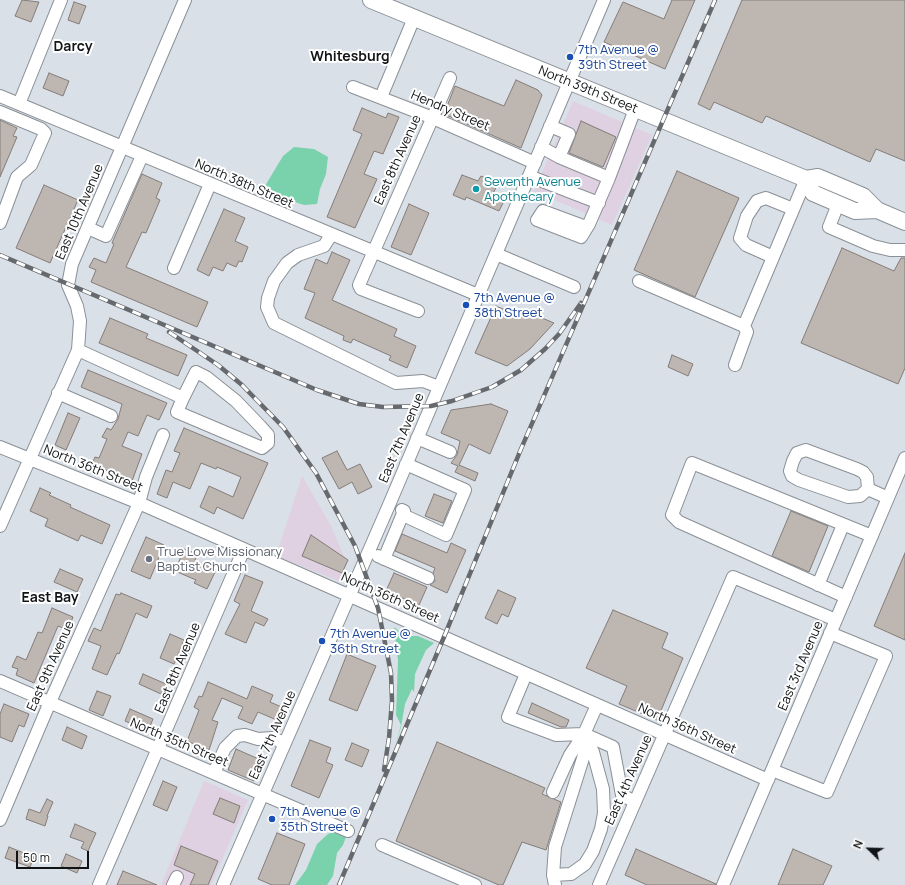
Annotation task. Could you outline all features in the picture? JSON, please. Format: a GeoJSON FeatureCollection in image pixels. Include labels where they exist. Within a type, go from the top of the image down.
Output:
{"type":"FeatureCollection","features":[{"type":"Feature","properties":{"kind":"main road","name":"North 39th Street"},"geometry":{"type":"LineString","coordinates":[[371,0],[806,180],[818,177],[863,196],[877,210],[905,222]]}},
{"type":"Feature","properties":{"kind":"main road","name":"North 39th Street"},"geometry":{"type":"LineString","coordinates":[[806,180],[813,193],[838,204],[855,211],[877,210]]}},
{"type":"Feature","properties":{"kind":"street"},"geometry":{"type":"LineString","coordinates":[[19,104],[61,0]]}},
{"type":"Feature","properties":{"kind":"street","name":"East 10th Avenue"},"geometry":{"type":"LineString","coordinates":[[0,526],[28,459],[78,350],[80,321],[77,306],[68,285],[72,264],[185,0]]}},
{"type":"Feature","properties":{"kind":"street","name":"East 7th Avenue"},"geometry":{"type":"LineString","coordinates":[[223,885],[389,505],[604,0]]}},
{"type":"Feature","properties":{"kind":"street"},"geometry":{"type":"LineString","coordinates":[[381,97],[414,18]]}},
{"type":"Feature","properties":{"kind":"street","name":"East 8th Avenue"},"geometry":{"type":"LineString","coordinates":[[418,311],[361,289],[359,284],[450,78]]}},
{"type":"Feature","properties":{"kind":"street","name":"Hendry Street"},"geometry":{"type":"LineString","coordinates":[[353,87],[433,118],[535,163]]}},
{"type":"Feature","properties":{"kind":"street","name":"North 38th Street"},"geometry":{"type":"LineString","coordinates":[[0,96],[478,295]]}},
{"type":"Feature","properties":{"kind":"street"},"geometry":{"type":"LineString","coordinates":[[586,228],[609,178],[636,109]]}},
{"type":"Feature","properties":{"kind":"street"},"geometry":{"type":"LineString","coordinates":[[0,112],[41,129],[45,133],[31,165],[18,177],[0,223]]}},
{"type":"Feature","properties":{"kind":"street"},"geometry":{"type":"LineString","coordinates":[[550,126],[569,134],[559,157]]}},
{"type":"Feature","properties":{"kind":"street"},"geometry":{"type":"LineString","coordinates":[[542,147],[559,157],[609,178]]}},
{"type":"Feature","properties":{"kind":"street"},"geometry":{"type":"LineString","coordinates":[[88,228],[106,236],[142,156]]}},
{"type":"Feature","properties":{"kind":"street"},"geometry":{"type":"LineString","coordinates":[[529,176],[598,203]]}},
{"type":"Feature","properties":{"kind":"street"},"geometry":{"type":"LineString","coordinates":[[744,326],[806,180]]}},
{"type":"Feature","properties":{"kind":"street"},"geometry":{"type":"LineString","coordinates":[[174,268],[210,184]]}},
{"type":"Feature","properties":{"kind":"street"},"geometry":{"type":"LineString","coordinates":[[773,257],[746,245],[740,238],[747,216],[757,201],[766,198],[793,209]]}},
{"type":"Feature","properties":{"kind":"street"},"geometry":{"type":"LineString","coordinates":[[838,204],[829,227],[873,246],[890,250],[905,250]]}},
{"type":"Feature","properties":{"kind":"street"},"geometry":{"type":"LineString","coordinates":[[331,235],[324,246],[298,255],[287,263],[274,281],[268,298],[267,307],[274,322],[396,383],[423,381],[439,387]]}},
{"type":"Feature","properties":{"kind":"street"},"geometry":{"type":"LineString","coordinates":[[496,254],[574,287]]}},
{"type":"Feature","properties":{"kind":"street"},"geometry":{"type":"LineString","coordinates":[[639,281],[744,326],[748,332],[735,365]]}},
{"type":"Feature","properties":{"kind":"street"},"geometry":{"type":"LineString","coordinates":[[78,350],[184,398]]}},
{"type":"Feature","properties":{"kind":"street"},"geometry":{"type":"LineString","coordinates":[[196,372],[206,376],[236,401],[260,426],[268,435],[268,443],[262,448],[177,412],[184,398],[196,372]]}},
{"type":"Feature","properties":{"kind":"street"},"geometry":{"type":"LineString","coordinates":[[58,393],[111,416]]}},
{"type":"Feature","properties":{"kind":"street","name":"East 9th Avenue"},"geometry":{"type":"LineString","coordinates":[[0,820],[50,702],[140,503],[146,477],[163,435]]}},
{"type":"Feature","properties":{"kind":"street"},"geometry":{"type":"LineString","coordinates":[[417,438],[450,452]]}},
{"type":"Feature","properties":{"kind":"street","name":"North 36th Street"},"geometry":{"type":"LineString","coordinates":[[0,447],[140,503],[664,735],[770,775],[828,792],[886,656],[830,633]]}},
{"type":"Feature","properties":{"kind":"street"},"geometry":{"type":"LineString","coordinates":[[806,450],[857,468],[863,472],[868,489],[860,496],[848,498],[799,480],[792,476],[790,471],[793,461],[797,453],[806,450]]}},
{"type":"Feature","properties":{"kind":"street","name":"East 3rd Avenue"},"geometry":{"type":"LineString","coordinates":[[723,885],[905,458]]}},
{"type":"Feature","properties":{"kind":"street"},"geometry":{"type":"LineString","coordinates":[[846,597],[679,522],[672,515],[692,463],[872,536]]}},
{"type":"Feature","properties":{"kind":"street"},"geometry":{"type":"LineString","coordinates":[[403,515],[446,535],[465,490],[406,464]]}},
{"type":"Feature","properties":{"kind":"street"},"geometry":{"type":"LineString","coordinates":[[868,489],[888,498]]}},
{"type":"Feature","properties":{"kind":"street"},"geometry":{"type":"LineString","coordinates":[[384,559],[404,511],[389,505]]}},
{"type":"Feature","properties":{"kind":"street"},"geometry":{"type":"LineString","coordinates":[[818,585],[843,525]]}},
{"type":"Feature","properties":{"kind":"street","name":"East 8th Avenue"},"geometry":{"type":"LineString","coordinates":[[98,885],[244,549]]}},
{"type":"Feature","properties":{"kind":"street"},"geometry":{"type":"LineString","coordinates":[[368,552],[428,578]]}},
{"type":"Feature","properties":{"kind":"street","name":"East 4th Avenue"},"geometry":{"type":"LineString","coordinates":[[598,885],[734,577],[836,620]]}},
{"type":"Feature","properties":{"kind":"street"},"geometry":{"type":"LineString","coordinates":[[526,674],[508,718],[556,736],[584,734],[613,747],[622,795],[635,802]]}},
{"type":"Feature","properties":{"kind":"street","name":"North 35th Street"},"geometry":{"type":"LineString","coordinates":[[0,681],[348,831]]}},
{"type":"Feature","properties":{"kind":"street"},"geometry":{"type":"LineString","coordinates":[[553,792],[570,755],[584,734],[597,705]]}},
{"type":"Feature","properties":{"kind":"street"},"geometry":{"type":"LineString","coordinates":[[584,734],[593,752],[603,790],[604,813],[601,829],[593,851],[585,864],[571,874],[554,880],[555,847],[584,755],[584,734]]}},
{"type":"Feature","properties":{"kind":"street"},"geometry":{"type":"LineString","coordinates":[[214,773],[225,748],[237,736],[245,735],[258,738],[273,738],[284,743]]}},
{"type":"Feature","properties":{"kind":"street"},"geometry":{"type":"LineString","coordinates":[[382,845],[475,885]]}},
{"type":"Feature","properties":{"kind":"shaded area"},"geometry":{"type":"Polygon","coordinates":[[[573,101],[652,135],[612,225],[534,191],[573,101]]]}},
{"type":"Feature","properties":{"kind":"shaded area"},"geometry":{"type":"Polygon","coordinates":[[[302,476],[330,524],[347,563],[339,581],[276,556],[302,476]]]}},
{"type":"Feature","properties":{"kind":"shaded area"},"geometry":{"type":"Polygon","coordinates":[[[204,781],[248,800],[211,885],[161,885],[204,781]]]}},
{"type":"Feature","properties":{"kind":"green space"},"geometry":{"type":"Polygon","coordinates":[[[294,147],[314,149],[328,157],[326,174],[320,189],[317,204],[304,205],[273,195],[265,186],[283,156],[294,147]]]}},
{"type":"Feature","properties":{"kind":"green space"},"geometry":{"type":"Polygon","coordinates":[[[394,627],[405,636],[418,636],[434,643],[426,650],[415,674],[414,692],[412,689],[405,704],[401,727],[395,747],[401,725],[396,715],[398,660],[394,627]]]}},
{"type":"Feature","properties":{"kind":"green space"},"geometry":{"type":"Polygon","coordinates":[[[333,832],[347,834],[343,845],[337,853],[333,876],[327,885],[295,885],[306,870],[317,844],[328,834],[333,832]]]}},
{"type":"Feature","properties":{"kind":"building"},"geometry":{"type":"Polygon","coordinates":[[[22,0],[39,2],[31,22],[15,16],[22,0]]]}},
{"type":"Feature","properties":{"kind":"building"},"geometry":{"type":"Polygon","coordinates":[[[672,0],[695,0],[665,69],[604,42],[623,2],[664,19],[672,0]]]}},
{"type":"Feature","properties":{"kind":"building"},"geometry":{"type":"Polygon","coordinates":[[[742,0],[905,0],[905,161],[876,149],[870,162],[766,116],[762,123],[714,102],[710,110],[698,104],[742,0]]]}},
{"type":"Feature","properties":{"kind":"building"},"geometry":{"type":"Polygon","coordinates":[[[74,2],[86,6],[79,24],[68,20],[74,2]]]}},
{"type":"Feature","properties":{"kind":"building"},"geometry":{"type":"Polygon","coordinates":[[[49,73],[69,81],[63,96],[43,88],[49,73]]]}},
{"type":"Feature","properties":{"kind":"building"},"geometry":{"type":"Polygon","coordinates":[[[516,80],[538,90],[542,95],[521,148],[444,114],[455,86],[504,106],[516,80]]]}},
{"type":"Feature","properties":{"kind":"building"},"geometry":{"type":"Polygon","coordinates":[[[362,108],[386,118],[388,113],[399,117],[383,154],[374,151],[364,174],[377,179],[355,228],[327,217],[362,134],[353,130],[362,108]]]}},
{"type":"Feature","properties":{"kind":"building"},"geometry":{"type":"Polygon","coordinates":[[[0,120],[17,128],[13,136],[17,137],[0,177],[0,120]]]}},
{"type":"Feature","properties":{"kind":"building"},"geometry":{"type":"Polygon","coordinates":[[[581,121],[616,137],[603,167],[569,153],[581,121]]]}},
{"type":"Feature","properties":{"kind":"building"},"geometry":{"type":"Polygon","coordinates":[[[677,171],[739,198],[695,297],[634,270],[677,171]]]}},
{"type":"Feature","properties":{"kind":"building"},"geometry":{"type":"Polygon","coordinates":[[[142,174],[162,183],[156,198],[160,200],[146,233],[142,232],[126,267],[208,302],[197,327],[91,282],[96,270],[89,267],[94,258],[106,263],[114,244],[112,243],[142,174]]]}},
{"type":"Feature","properties":{"kind":"building","name":"Seventh Avenue Apothecary"},"geometry":{"type":"Polygon","coordinates":[[[462,175],[478,181],[481,176],[498,183],[492,196],[504,201],[499,211],[466,197],[465,200],[453,195],[462,175]]]}},
{"type":"Feature","properties":{"kind":"building"},"geometry":{"type":"Polygon","coordinates":[[[44,185],[78,200],[50,263],[16,248],[44,185]]]}},
{"type":"Feature","properties":{"kind":"building"},"geometry":{"type":"Polygon","coordinates":[[[409,204],[429,213],[411,255],[391,247],[409,204]]]}},
{"type":"Feature","properties":{"kind":"building"},"geometry":{"type":"Polygon","coordinates":[[[224,209],[245,218],[235,241],[248,247],[242,262],[239,261],[236,267],[227,263],[223,271],[213,267],[209,276],[197,270],[224,209]]]}},
{"type":"Feature","properties":{"kind":"building"},"geometry":{"type":"Polygon","coordinates":[[[842,248],[894,271],[901,258],[905,258],[905,368],[898,384],[801,343],[842,248]]]}},
{"type":"Feature","properties":{"kind":"building"},"geometry":{"type":"Polygon","coordinates":[[[332,252],[350,260],[332,300],[397,329],[394,336],[416,346],[407,368],[389,360],[391,356],[353,339],[351,343],[343,340],[344,336],[305,318],[315,293],[304,289],[316,259],[327,264],[332,252]]]}},
{"type":"Feature","properties":{"kind":"building"},"geometry":{"type":"Polygon","coordinates":[[[496,306],[527,319],[530,313],[554,323],[530,349],[507,366],[475,353],[496,306]]]}},
{"type":"Feature","properties":{"kind":"building"},"geometry":{"type":"Polygon","coordinates":[[[110,318],[148,334],[146,338],[187,355],[178,376],[99,343],[110,318]]]}},
{"type":"Feature","properties":{"kind":"building"},"geometry":{"type":"Polygon","coordinates":[[[672,355],[693,364],[688,376],[668,367],[672,355]]]}},
{"type":"Feature","properties":{"kind":"building"},"geometry":{"type":"Polygon","coordinates":[[[88,370],[167,403],[159,420],[147,415],[138,436],[128,432],[122,446],[142,454],[132,481],[92,464],[95,457],[99,458],[107,439],[102,437],[107,428],[111,430],[118,419],[122,404],[81,387],[88,370]]]}},
{"type":"Feature","properties":{"kind":"building"},"geometry":{"type":"Polygon","coordinates":[[[491,404],[508,411],[490,454],[469,444],[459,465],[478,473],[475,481],[455,472],[458,466],[451,463],[457,455],[460,441],[441,433],[451,410],[491,404]]]}},
{"type":"Feature","properties":{"kind":"building"},"geometry":{"type":"Polygon","coordinates":[[[68,413],[80,418],[66,450],[55,445],[68,413]]]}},
{"type":"Feature","properties":{"kind":"building"},"geometry":{"type":"Polygon","coordinates":[[[184,428],[268,463],[243,519],[217,507],[214,514],[200,507],[209,486],[233,497],[241,477],[217,467],[216,469],[201,463],[190,489],[173,482],[167,498],[157,494],[166,470],[172,472],[180,453],[174,451],[184,428]]]}},
{"type":"Feature","properties":{"kind":"building"},"geometry":{"type":"Polygon","coordinates":[[[337,451],[347,470],[360,464],[372,487],[358,494],[352,482],[339,489],[322,458],[337,451]]]}},
{"type":"Feature","properties":{"kind":"building"},"geometry":{"type":"Polygon","coordinates":[[[40,488],[51,493],[49,495],[71,505],[70,507],[110,525],[102,544],[81,535],[78,541],[45,526],[48,519],[30,511],[40,488]]]}},
{"type":"Feature","properties":{"kind":"building"},"geometry":{"type":"Polygon","coordinates":[[[434,494],[452,501],[443,523],[425,516],[434,494]]]}},
{"type":"Feature","properties":{"kind":"building"},"geometry":{"type":"Polygon","coordinates":[[[791,511],[828,526],[809,572],[772,556],[791,511]]]}},
{"type":"Feature","properties":{"kind":"building"},"geometry":{"type":"Polygon","coordinates":[[[402,534],[447,553],[451,543],[466,550],[447,593],[430,585],[435,581],[433,573],[435,568],[395,551],[402,534]]]}},
{"type":"Feature","properties":{"kind":"building"},"geometry":{"type":"Polygon","coordinates":[[[311,535],[348,560],[342,573],[302,556],[311,535]]]}},
{"type":"Feature","properties":{"kind":"building"},"geometry":{"type":"Polygon","coordinates":[[[146,537],[164,545],[150,579],[131,571],[146,537]]]}},
{"type":"Feature","properties":{"kind":"building"},"geometry":{"type":"Polygon","coordinates":[[[184,549],[198,554],[195,560],[216,570],[207,589],[194,583],[196,580],[175,571],[184,549]]]}},
{"type":"Feature","properties":{"kind":"building"},"geometry":{"type":"Polygon","coordinates":[[[905,553],[905,640],[874,626],[905,553]]]}},
{"type":"Feature","properties":{"kind":"building"},"geometry":{"type":"Polygon","coordinates":[[[60,569],[83,579],[77,592],[54,582],[60,569]]]}},
{"type":"Feature","properties":{"kind":"building"},"geometry":{"type":"Polygon","coordinates":[[[394,573],[427,587],[419,605],[386,591],[394,573]]]}},
{"type":"Feature","properties":{"kind":"building"},"geometry":{"type":"Polygon","coordinates":[[[245,575],[263,582],[251,611],[268,619],[264,626],[255,622],[246,643],[225,634],[240,604],[234,601],[245,575]]]}},
{"type":"Feature","properties":{"kind":"building"},"geometry":{"type":"Polygon","coordinates":[[[498,590],[516,598],[508,617],[502,614],[497,624],[485,618],[498,590]]]}},
{"type":"Feature","properties":{"kind":"building"},"geometry":{"type":"Polygon","coordinates":[[[121,593],[152,606],[147,618],[136,613],[119,654],[117,653],[107,675],[92,669],[101,646],[88,641],[94,628],[101,631],[116,594],[120,595],[121,593]]]}},
{"type":"Feature","properties":{"kind":"building"},"geometry":{"type":"Polygon","coordinates":[[[52,608],[73,617],[68,630],[58,626],[34,683],[16,675],[18,669],[12,667],[17,656],[26,660],[38,632],[42,633],[52,608]]]}},
{"type":"Feature","properties":{"kind":"building"},"geometry":{"type":"Polygon","coordinates":[[[613,610],[668,633],[662,648],[683,658],[657,720],[619,704],[627,686],[586,668],[613,610]]]}},
{"type":"Feature","properties":{"kind":"building"},"geometry":{"type":"Polygon","coordinates":[[[170,634],[184,640],[174,664],[160,658],[170,634]]]}},
{"type":"Feature","properties":{"kind":"building"},"geometry":{"type":"Polygon","coordinates":[[[347,654],[376,666],[357,711],[329,700],[347,654]]]}},
{"type":"Feature","properties":{"kind":"building"},"geometry":{"type":"Polygon","coordinates":[[[143,674],[166,684],[161,694],[139,684],[143,674]]]}},
{"type":"Feature","properties":{"kind":"building"},"geometry":{"type":"Polygon","coordinates":[[[208,682],[247,699],[252,686],[273,695],[270,702],[284,708],[279,721],[258,712],[252,724],[238,718],[243,707],[222,698],[212,720],[218,722],[209,750],[187,741],[199,710],[194,707],[199,696],[202,697],[208,682]]]}},
{"type":"Feature","properties":{"kind":"building"},"geometry":{"type":"Polygon","coordinates":[[[97,691],[111,696],[103,716],[89,710],[97,691]]]}},
{"type":"Feature","properties":{"kind":"building"},"geometry":{"type":"Polygon","coordinates":[[[532,703],[569,720],[566,727],[561,727],[528,713],[532,703]]]}},
{"type":"Feature","properties":{"kind":"building"},"geometry":{"type":"Polygon","coordinates":[[[4,704],[29,714],[24,727],[19,725],[12,742],[0,737],[0,714],[4,704]]]}},
{"type":"Feature","properties":{"kind":"building"},"geometry":{"type":"Polygon","coordinates":[[[130,709],[153,719],[148,731],[125,721],[130,709]]]}},
{"type":"Feature","properties":{"kind":"building"},"geometry":{"type":"Polygon","coordinates":[[[67,727],[87,736],[82,749],[62,740],[67,727]]]}},
{"type":"Feature","properties":{"kind":"building"},"geometry":{"type":"Polygon","coordinates":[[[310,740],[331,748],[326,762],[333,765],[319,798],[291,786],[310,740]]]}},
{"type":"Feature","properties":{"kind":"building"},"geometry":{"type":"Polygon","coordinates":[[[437,742],[545,788],[542,794],[561,802],[546,850],[522,842],[503,885],[499,885],[396,841],[437,742]]]}},
{"type":"Feature","properties":{"kind":"building"},"geometry":{"type":"Polygon","coordinates":[[[352,743],[369,750],[362,767],[345,760],[352,743]]]}},
{"type":"Feature","properties":{"kind":"building"},"geometry":{"type":"Polygon","coordinates":[[[236,749],[263,761],[254,781],[228,770],[236,749]]]}},
{"type":"Feature","properties":{"kind":"building"},"geometry":{"type":"Polygon","coordinates":[[[163,781],[177,787],[167,811],[153,805],[163,781]]]}},
{"type":"Feature","properties":{"kind":"building"},"geometry":{"type":"Polygon","coordinates":[[[220,798],[240,806],[234,823],[213,814],[220,798]]]}},
{"type":"Feature","properties":{"kind":"building"},"geometry":{"type":"Polygon","coordinates":[[[47,799],[53,802],[47,816],[45,826],[26,819],[29,809],[40,813],[47,799]]]}},
{"type":"Feature","properties":{"kind":"building"},"geometry":{"type":"Polygon","coordinates":[[[75,824],[96,833],[88,851],[81,848],[84,842],[70,837],[75,824]]]}},
{"type":"Feature","properties":{"kind":"building"},"geometry":{"type":"Polygon","coordinates":[[[277,833],[305,844],[289,885],[272,885],[258,879],[277,833]]]}},
{"type":"Feature","properties":{"kind":"building"},"geometry":{"type":"Polygon","coordinates":[[[181,846],[218,861],[208,885],[190,885],[195,874],[174,865],[181,846]]]}},
{"type":"Feature","properties":{"kind":"building"},"geometry":{"type":"Polygon","coordinates":[[[9,847],[34,857],[30,867],[5,858],[9,847]]]}},
{"type":"Feature","properties":{"kind":"building"},"geometry":{"type":"Polygon","coordinates":[[[636,849],[716,885],[647,885],[625,875],[636,849]]]}},
{"type":"Feature","properties":{"kind":"building"},"geometry":{"type":"Polygon","coordinates":[[[793,849],[832,866],[823,885],[778,885],[793,849]]]}},
{"type":"Feature","properties":{"kind":"building"},"geometry":{"type":"Polygon","coordinates":[[[66,854],[82,861],[77,873],[61,866],[66,854]]]}},
{"type":"Feature","properties":{"kind":"building"},"geometry":{"type":"Polygon","coordinates":[[[123,871],[157,885],[117,885],[123,871]]]}},
{"type":"Feature","properties":{"kind":"railway"},"geometry":{"type":"LineString","coordinates":[[339,885],[444,637],[521,449],[715,0]]}},
{"type":"Feature","properties":{"kind":"railway"},"geometry":{"type":"LineString","coordinates":[[0,255],[317,390],[359,404],[383,407],[431,406],[452,401],[492,387],[521,370],[545,349],[559,334],[581,303]]}},
{"type":"Feature","properties":{"kind":"railway"},"geometry":{"type":"LineString","coordinates":[[169,332],[218,365],[242,385],[283,427],[316,473],[355,546],[378,608],[391,673],[392,701],[389,738],[384,770]]}},
{"type":"Feature","properties":{"kind":"place","name":"7th Avenue @ 39th Street"},"geometry":{"type":"Point","coordinates":[570,57]}},
{"type":"Feature","properties":{"kind":"place","name":"Seventh Avenue Apothecary"},"geometry":{"type":"Point","coordinates":[476,189]}},
{"type":"Feature","properties":{"kind":"place","name":"7th Avenue @ 38th Street"},"geometry":{"type":"Point","coordinates":[466,305]}},
{"type":"Feature","properties":{"kind":"place","name":"True Love Missionary Baptist Church"},"geometry":{"type":"Point","coordinates":[149,559]}},
{"type":"Feature","properties":{"kind":"place","name":"7th Avenue @ 36th Street"},"geometry":{"type":"Point","coordinates":[322,641]}},
{"type":"Feature","properties":{"kind":"place","name":"7th Avenue @ 35th Street"},"geometry":{"type":"Point","coordinates":[272,819]}},
{"type":"Feature","properties":{"kind":"district","name":"Darcy"},"geometry":{"type":"Point","coordinates":[73,47]}},
{"type":"Feature","properties":{"kind":"district","name":"Whitesburg"},"geometry":{"type":"Point","coordinates":[350,57]}},
{"type":"Feature","properties":{"kind":"district","name":"East Bay"},"geometry":{"type":"Point","coordinates":[50,598]}}]}
